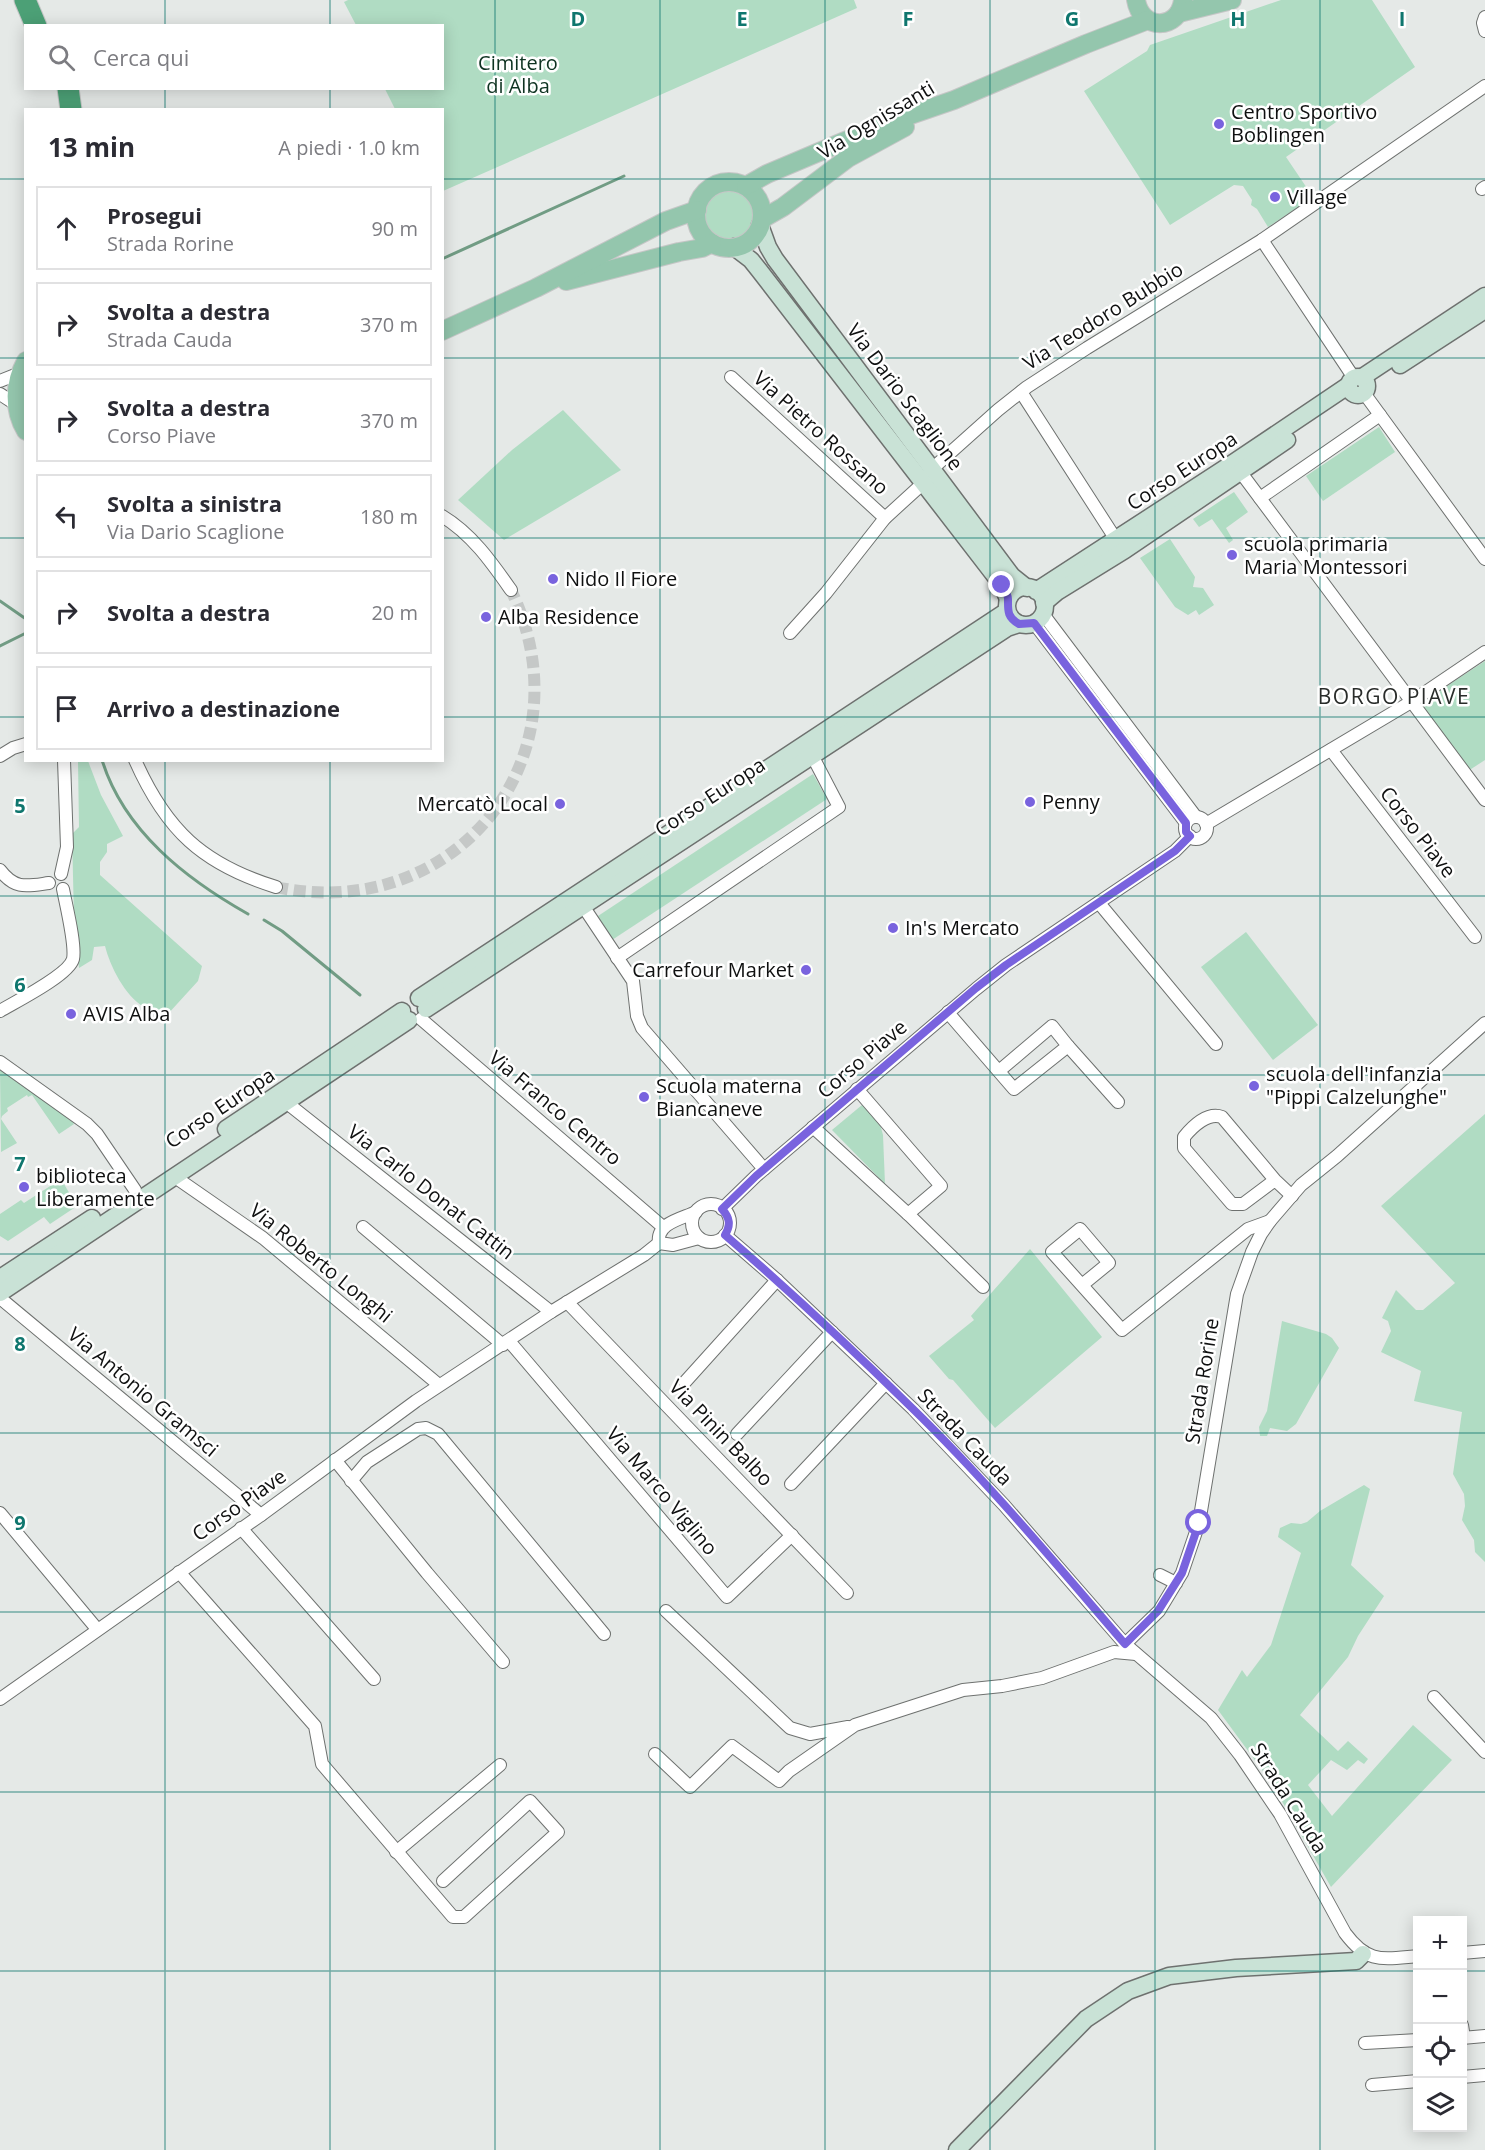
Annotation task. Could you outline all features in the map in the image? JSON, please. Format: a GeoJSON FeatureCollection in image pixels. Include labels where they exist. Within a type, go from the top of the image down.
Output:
{"type":"FeatureCollection","features":[{"type":"Feature","properties":{"kind":"highway"},"geometry":{"type":"LineString","coordinates":[[25,0],[35,24]]}},
{"type":"Feature","properties":{"kind":"highway"},"geometry":{"type":"LineString","coordinates":[[37,0],[47,24]]}},
{"type":"Feature","properties":{"kind":"highway"},"geometry":{"type":"LineString","coordinates":[[56,90],[59,108]]}},
{"type":"Feature","properties":{"kind":"highway"},"geometry":{"type":"LineString","coordinates":[[68,90],[71,108]]}},
{"type":"Feature","properties":{"kind":"main road"},"geometry":{"type":"LineString","coordinates":[[1141,10],[1162,23],[1174,18],[1181,7],[1232,0]]}},
{"type":"Feature","properties":{"kind":"main road","name":"Via Ognissanti"},"geometry":{"type":"LineString","coordinates":[[746,186],[768,174],[890,122],[954,100],[1086,44],[1141,10]]}},
{"type":"Feature","properties":{"kind":"main road","name":"Via Ognissanti"},"geometry":{"type":"LineString","coordinates":[[761,222],[848,158],[954,100]]}},
{"type":"Feature","properties":{"kind":"main road"},"geometry":{"type":"LineString","coordinates":[[722,182],[746,186],[759,200],[761,222],[750,240],[734,247],[723,247],[712,243],[699,229],[696,220],[702,195],[722,182]]}},
{"type":"Feature","properties":{"kind":"main road"},"geometry":{"type":"LineString","coordinates":[[444,330],[536,288],[666,221],[697,210]]}},
{"type":"Feature","properties":{"kind":"main road","name":"Via Dario Scaglione"},"geometry":{"type":"LineString","coordinates":[[734,247],[751,260],[928,475],[1012,576],[1034,607],[1010,617],[1002,585],[928,475],[775,259],[768,247],[761,222]]}},
{"type":"Feature","properties":{"kind":"main road"},"geometry":{"type":"LineString","coordinates":[[536,288],[702,248],[712,243]]}},
{"type":"Feature","properties":{"kind":"main road","name":"Corso Europa"},"geometry":{"type":"LineString","coordinates":[[1034,607],[1125,550],[1237,468],[1485,296]]}},
{"type":"Feature","properties":{"kind":"main road","name":"Corso Europa"},"geometry":{"type":"LineString","coordinates":[[1358,386],[1485,310]]}},
{"type":"Feature","properties":{"kind":"main road"},"geometry":{"type":"LineString","coordinates":[[23,367],[17,389],[17,405],[24,425]]}},
{"type":"Feature","properties":{"kind":"main road","name":"Corso Europa"},"geometry":{"type":"LineString","coordinates":[[0,1278],[415,1011],[583,906],[1007,628],[1115,538],[1237,468]]}},
{"type":"Feature","properties":{"kind":"main road","name":"Corso Europa"},"geometry":{"type":"LineString","coordinates":[[0,1293],[287,1103],[415,1011],[1007,605],[1016,590],[1034,607]]}},
{"type":"Feature","properties":{"kind":"main road"},"geometry":{"type":"LineString","coordinates":[[957,2150],[1086,2019],[1128,1991],[1169,1976],[1236,1968],[1356,1961],[1363,1954]]}},
{"type":"Feature","properties":{"kind":"street"},"geometry":{"type":"LineString","coordinates":[[1485,17],[1483,23],[1485,31]]}},
{"type":"Feature","properties":{"kind":"street","name":"Via Teodoro Bubbio"},"geometry":{"type":"LineString","coordinates":[[790,633],[826,593],[885,518],[928,475],[1021,392],[1087,348],[1262,240],[1485,86]]}},
{"type":"Feature","properties":{"kind":"street"},"geometry":{"type":"LineString","coordinates":[[1262,240],[1358,386],[1485,559]]}},
{"type":"Feature","properties":{"kind":"street"},"geometry":{"type":"LineString","coordinates":[[0,381],[23,367]]}},
{"type":"Feature","properties":{"kind":"street","name":"Via Pietro Rossano"},"geometry":{"type":"LineString","coordinates":[[731,377],[885,518]]}},
{"type":"Feature","properties":{"kind":"street"},"geometry":{"type":"LineString","coordinates":[[1021,392],[1115,538]]}},
{"type":"Feature","properties":{"kind":"street"},"geometry":{"type":"LineString","coordinates":[[0,394],[17,405]]}},
{"type":"Feature","properties":{"kind":"street"},"geometry":{"type":"LineString","coordinates":[[1260,498],[1380,415]]}},
{"type":"Feature","properties":{"kind":"street"},"geometry":{"type":"LineString","coordinates":[[1237,468],[1485,800]]}},
{"type":"Feature","properties":{"kind":"street"},"geometry":{"type":"LineString","coordinates":[[447,519],[478,546],[511,590]]}},
{"type":"Feature","properties":{"kind":"street","name":"Via Dario Scaglione"},"geometry":{"type":"LineString","coordinates":[[1034,607],[1196,821]]}},
{"type":"Feature","properties":{"kind":"street","name":"Corso Piave"},"geometry":{"type":"LineString","coordinates":[[722,1209],[764,1169],[857,1089],[1006,965],[1175,851],[1190,836],[1196,838],[1203,836],[1206,831],[1196,821],[1331,750],[1411,702],[1485,652]]}},
{"type":"Feature","properties":{"kind":"street"},"geometry":{"type":"LineString","coordinates":[[0,756],[24,745]]}},
{"type":"Feature","properties":{"kind":"street","name":"Corso Piave"},"geometry":{"type":"LineString","coordinates":[[1331,750],[1475,938]]}},
{"type":"Feature","properties":{"kind":"street"},"geometry":{"type":"LineString","coordinates":[[617,958],[839,807],[815,761]]}},
{"type":"Feature","properties":{"kind":"street"},"geometry":{"type":"LineString","coordinates":[[61,874],[67,855],[64,762]]}},
{"type":"Feature","properties":{"kind":"street"},"geometry":{"type":"LineString","coordinates":[[136,762],[145,783],[170,822],[191,843],[225,867],[247,878],[276,887]]}},
{"type":"Feature","properties":{"kind":"street"},"geometry":{"type":"LineString","coordinates":[[1190,836],[1186,832],[1196,821]]}},
{"type":"Feature","properties":{"kind":"street"},"geometry":{"type":"LineString","coordinates":[[0,870],[13,884],[22,886],[49,883]]}},
{"type":"Feature","properties":{"kind":"street"},"geometry":{"type":"LineString","coordinates":[[49,883],[52,875],[61,874]]}},
{"type":"Feature","properties":{"kind":"street"},"geometry":{"type":"LineString","coordinates":[[0,1011],[65,970],[72,962],[72,944],[63,889],[66,879],[61,874]]}},
{"type":"Feature","properties":{"kind":"street"},"geometry":{"type":"LineString","coordinates":[[49,883],[54,890],[63,889]]}},
{"type":"Feature","properties":{"kind":"street"},"geometry":{"type":"LineString","coordinates":[[1099,903],[1216,1044]]}},
{"type":"Feature","properties":{"kind":"street"},"geometry":{"type":"LineString","coordinates":[[583,906],[633,981],[637,1016],[642,1028],[764,1169]]}},
{"type":"Feature","properties":{"kind":"street","name":"Via Franco Centro"},"geometry":{"type":"LineString","coordinates":[[415,1011],[663,1227]]}},
{"type":"Feature","properties":{"kind":"street"},"geometry":{"type":"LineString","coordinates":[[948,1012],[1014,1089],[1068,1046]]}},
{"type":"Feature","properties":{"kind":"street","name":"Strada Rorine"},"geometry":{"type":"LineString","coordinates":[[1125,1644],[1158,1611],[1176,1583],[1182,1573],[1199,1523],[1237,1294],[1252,1252],[1270,1221],[1300,1185],[1337,1156],[1485,1023]]}},
{"type":"Feature","properties":{"kind":"street"},"geometry":{"type":"LineString","coordinates":[[999,1071],[1052,1026],[1118,1102]]}},
{"type":"Feature","properties":{"kind":"street"},"geometry":{"type":"LineString","coordinates":[[0,1062],[87,1124],[97,1134],[135,1190]]}},
{"type":"Feature","properties":{"kind":"street"},"geometry":{"type":"LineString","coordinates":[[857,1089],[940,1186],[908,1214]]}},
{"type":"Feature","properties":{"kind":"street","name":"Via Carlo Donat Cattin"},"geometry":{"type":"LineString","coordinates":[[287,1103],[551,1312]]}},
{"type":"Feature","properties":{"kind":"street"},"geometry":{"type":"LineString","coordinates":[[1275,1180],[1243,1204],[1232,1204],[1184,1148],[1184,1137],[1210,1116],[1222,1117],[1275,1180],[1292,1196]]}},
{"type":"Feature","properties":{"kind":"street"},"geometry":{"type":"LineString","coordinates":[[813,1127],[983,1287]]}},
{"type":"Feature","properties":{"kind":"street","name":"Via Roberto Longhi"},"geometry":{"type":"LineString","coordinates":[[175,1177],[263,1238],[439,1385]]}},
{"type":"Feature","properties":{"kind":"street"},"geometry":{"type":"LineString","coordinates":[[709,1205],[722,1209],[727,1214],[729,1222],[725,1235],[712,1242],[699,1238],[673,1245],[659,1243],[658,1236],[663,1227],[696,1212],[701,1207],[709,1205]]}},
{"type":"Feature","properties":{"kind":"street"},"geometry":{"type":"LineString","coordinates":[[696,1212],[692,1226],[699,1238]]}},
{"type":"Feature","properties":{"kind":"street"},"geometry":{"type":"LineString","coordinates":[[1082,1285],[1109,1263],[1080,1229],[1052,1252],[1122,1330],[1248,1229],[1270,1221]]}},
{"type":"Feature","properties":{"kind":"street"},"geometry":{"type":"LineString","coordinates":[[363,1227],[506,1343]]}},
{"type":"Feature","properties":{"kind":"street","name":"Strada Cauda"},"geometry":{"type":"LineString","coordinates":[[725,1235],[777,1280],[886,1383],[1004,1505],[1125,1644],[1211,1718],[1240,1755],[1280,1814],[1345,1933],[1363,1954]]}},
{"type":"Feature","properties":{"kind":"street","name":"Corso Piave"},"geometry":{"type":"LineString","coordinates":[[0,1699],[261,1515],[439,1385],[644,1255],[659,1243]]}},
{"type":"Feature","properties":{"kind":"street"},"geometry":{"type":"LineString","coordinates":[[685,1382],[777,1280]]}},
{"type":"Feature","properties":{"kind":"street","name":"Via Antonio Gramsci"},"geometry":{"type":"LineString","coordinates":[[0,1299],[261,1515]]}},
{"type":"Feature","properties":{"kind":"street","name":"Via Pinin Balbo"},"geometry":{"type":"LineString","coordinates":[[567,1302],[847,1593]]}},
{"type":"Feature","properties":{"kind":"street"},"geometry":{"type":"LineString","coordinates":[[737,1434],[832,1332]]}},
{"type":"Feature","properties":{"kind":"street","name":"Via Marco Viglino"},"geometry":{"type":"LineString","coordinates":[[506,1343],[727,1597],[792,1535]]}},
{"type":"Feature","properties":{"kind":"street"},"geometry":{"type":"LineString","coordinates":[[792,1484],[886,1383]]}},
{"type":"Feature","properties":{"kind":"street"},"geometry":{"type":"LineString","coordinates":[[351,1481],[367,1462],[418,1429],[433,1430],[604,1634]]}},
{"type":"Feature","properties":{"kind":"street"},"geometry":{"type":"LineString","coordinates":[[335,1460],[503,1662]]}},
{"type":"Feature","properties":{"kind":"street"},"geometry":{"type":"LineString","coordinates":[[0,1513],[97,1629]]}},
{"type":"Feature","properties":{"kind":"street"},"geometry":{"type":"LineString","coordinates":[[242,1528],[374,1679]]}},
{"type":"Feature","properties":{"kind":"street"},"geometry":{"type":"LineString","coordinates":[[179,1572],[315,1726],[322,1764],[453,1917],[464,1917],[558,1832],[530,1801],[443,1881]]}},
{"type":"Feature","properties":{"kind":"street"},"geometry":{"type":"LineString","coordinates":[[1160,1575],[1176,1583]]}},
{"type":"Feature","properties":{"kind":"street"},"geometry":{"type":"LineString","coordinates":[[666,1611],[790,1728],[810,1734],[855,1725],[963,1690],[1002,1686],[1042,1678],[1114,1652],[1136,1654]]}},
{"type":"Feature","properties":{"kind":"street"},"geometry":{"type":"LineString","coordinates":[[1434,1697],[1485,1752]]}},
{"type":"Feature","properties":{"kind":"street"},"geometry":{"type":"LineString","coordinates":[[655,1754],[690,1787],[732,1746],[779,1781],[789,1771],[855,1725]]}},
{"type":"Feature","properties":{"kind":"street"},"geometry":{"type":"LineString","coordinates":[[396,1852],[500,1765]]}},
{"type":"Feature","properties":{"kind":"street"},"geometry":{"type":"LineString","coordinates":[[1467,1953],[1485,1951]]}},
{"type":"Feature","properties":{"kind":"street"},"geometry":{"type":"LineString","coordinates":[[1363,1954],[1382,1959],[1413,1956]]}},
{"type":"Feature","properties":{"kind":"street"},"geometry":{"type":"LineString","coordinates":[[1467,2038],[1485,2036]]}},
{"type":"Feature","properties":{"kind":"street"},"geometry":{"type":"LineString","coordinates":[[1365,2043],[1413,2040]]}},
{"type":"Feature","properties":{"kind":"street"},"geometry":{"type":"LineString","coordinates":[[1467,2077],[1485,2075]]}},
{"type":"Feature","properties":{"kind":"street"},"geometry":{"type":"LineString","coordinates":[[1372,2085],[1413,2081]]}},
{"type":"Feature","properties":{"kind":"green space","name":"Cimitero di Alba"},"geometry":{"type":"Polygon","coordinates":[[[348,0],[854,0],[857,8],[444,191],[444,108],[394,108],[386,90],[444,90],[444,24],[355,24],[344,2],[348,0]]]}},
{"type":"Feature","properties":{"kind":"green space","name":"Centro Sportivo Boblingen"},"geometry":{"type":"Polygon","coordinates":[[[1281,0],[1372,0],[1415,67],[1286,157],[1313,197],[1268,227],[1257,209],[1251,205],[1252,200],[1243,186],[1234,185],[1170,225],[1084,91],[1147,51],[1150,45],[1281,0]]]}},
{"type":"Feature","properties":{"kind":"green space"},"geometry":{"type":"Polygon","coordinates":[[[729,190],[743,194],[750,201],[754,215],[750,229],[743,236],[729,240],[715,236],[708,229],[704,215],[708,201],[715,194],[729,190]]]}},
{"type":"Feature","properties":{"kind":"green space"},"geometry":{"type":"Polygon","coordinates":[[[563,410],[621,470],[504,540],[458,500],[512,450],[563,410]]]}},
{"type":"Feature","properties":{"kind":"green space"},"geometry":{"type":"Polygon","coordinates":[[[1379,427],[1395,452],[1323,501],[1306,476],[1379,427]]]}},
{"type":"Feature","properties":{"kind":"green space"},"geometry":{"type":"Polygon","coordinates":[[[1234,492],[1248,512],[1226,528],[1233,540],[1229,543],[1212,519],[1199,527],[1193,519],[1234,492]]]}},
{"type":"Feature","properties":{"kind":"green space"},"geometry":{"type":"Polygon","coordinates":[[[1170,539],[1195,577],[1193,587],[1203,588],[1214,605],[1199,615],[1196,610],[1188,615],[1175,607],[1140,558],[1170,539]]]}},
{"type":"Feature","properties":{"kind":"green space"},"geometry":{"type":"Polygon","coordinates":[[[1485,661],[1485,760],[1468,771],[1418,705],[1485,661]]]}},
{"type":"Feature","properties":{"kind":"green space"},"geometry":{"type":"Polygon","coordinates":[[[78,762],[88,762],[101,795],[123,836],[107,844],[107,852],[100,862],[100,875],[202,966],[198,981],[167,1015],[146,1008],[131,996],[115,971],[105,946],[94,947],[92,960],[79,968],[74,918],[72,834],[79,827],[78,762]]]}},
{"type":"Feature","properties":{"kind":"green space"},"geometry":{"type":"Polygon","coordinates":[[[813,774],[827,799],[612,940],[598,916],[813,774]]]}},
{"type":"Feature","properties":{"kind":"green space"},"geometry":{"type":"Polygon","coordinates":[[[1246,932],[1318,1025],[1273,1060],[1201,967],[1246,932]]]}},
{"type":"Feature","properties":{"kind":"green space"},"geometry":{"type":"Polygon","coordinates":[[[0,1070],[67,1114],[74,1124],[59,1134],[32,1095],[28,1097],[27,1095],[7,1108],[8,1111],[2,1116],[1,1119],[17,1143],[1,1152],[0,1070]]]}},
{"type":"Feature","properties":{"kind":"green space"},"geometry":{"type":"Polygon","coordinates":[[[862,1105],[880,1124],[883,1135],[885,1184],[832,1130],[862,1105]]]}},
{"type":"Feature","properties":{"kind":"green space"},"geometry":{"type":"Polygon","coordinates":[[[1485,1114],[1485,1562],[1475,1552],[1474,1540],[1462,1520],[1465,1506],[1464,1494],[1453,1474],[1462,1412],[1414,1401],[1421,1371],[1381,1352],[1391,1331],[1388,1321],[1382,1318],[1396,1290],[1416,1310],[1423,1310],[1455,1283],[1381,1206],[1485,1114]]]}},
{"type":"Feature","properties":{"kind":"green space"},"geometry":{"type":"Polygon","coordinates":[[[61,1179],[77,1206],[50,1224],[44,1217],[8,1241],[0,1236],[0,1214],[21,1200],[24,1203],[61,1179]]]}},
{"type":"Feature","properties":{"kind":"green space"},"geometry":{"type":"Polygon","coordinates":[[[1030,1249],[1102,1337],[995,1428],[929,1356],[974,1320],[971,1316],[1030,1249]]]}},
{"type":"Feature","properties":{"kind":"green space"},"geometry":{"type":"Polygon","coordinates":[[[1282,1321],[1326,1334],[1339,1348],[1296,1424],[1287,1431],[1270,1428],[1267,1436],[1260,1436],[1259,1427],[1267,1411],[1282,1321]]]}},
{"type":"Feature","properties":{"kind":"green space"},"geometry":{"type":"Polygon","coordinates":[[[1364,1485],[1370,1489],[1351,1565],[1384,1596],[1358,1636],[1348,1657],[1300,1715],[1338,1751],[1348,1741],[1368,1759],[1364,1764],[1358,1760],[1347,1770],[1331,1760],[1308,1785],[1332,1816],[1413,1725],[1452,1760],[1331,1887],[1271,1782],[1218,1710],[1242,1670],[1247,1677],[1271,1645],[1301,1553],[1278,1537],[1280,1528],[1291,1523],[1307,1522],[1320,1511],[1364,1485]]]}},
{"type":"Feature","properties":{"kind":"waterway"},"geometry":{"type":"LineString","coordinates":[[444,258],[624,176]]}},
{"type":"Feature","properties":{"kind":"waterway"},"geometry":{"type":"LineString","coordinates":[[0,601],[24,618]]}},
{"type":"Feature","properties":{"kind":"waterway"},"geometry":{"type":"LineString","coordinates":[[0,646],[24,634]]}},
{"type":"Feature","properties":{"kind":"waterway"},"geometry":{"type":"LineString","coordinates":[[103,762],[112,786],[125,809],[160,850],[180,869],[248,914]]}},
{"type":"Feature","properties":{"kind":"waterway"},"geometry":{"type":"LineString","coordinates":[[264,920],[282,931],[360,995]]}},
{"type":"Feature","properties":{"kind":"tunnel"},"geometry":{"type":"LineString","coordinates":[[276,887],[341,892],[399,880],[450,854],[491,815],[519,767],[533,712],[531,652],[511,590]]}},
{"type":"Feature","properties":{"kind":"place","name":"Centro Sportivo Boblingen"},"geometry":{"type":"Point","coordinates":[1219,124]}},
{"type":"Feature","properties":{"kind":"place","name":"Village"},"geometry":{"type":"Point","coordinates":[1275,197]}},
{"type":"Feature","properties":{"kind":"place","name":"scuola primaria Maria Montessori"},"geometry":{"type":"Point","coordinates":[1232,555]}},
{"type":"Feature","properties":{"kind":"place","name":"Nido Il Fiore"},"geometry":{"type":"Point","coordinates":[553,579]}},
{"type":"Feature","properties":{"kind":"place","name":"Alba Residence"},"geometry":{"type":"Point","coordinates":[486,617]}},
{"type":"Feature","properties":{"kind":"place","name":"Penny"},"geometry":{"type":"Point","coordinates":[1030,802]}},
{"type":"Feature","properties":{"kind":"place","name":"Mercatò Local"},"geometry":{"type":"Point","coordinates":[560,804]}},
{"type":"Feature","properties":{"kind":"place","name":"In's Mercato"},"geometry":{"type":"Point","coordinates":[893,928]}},
{"type":"Feature","properties":{"kind":"place","name":"Carrefour Market"},"geometry":{"type":"Point","coordinates":[806,970]}},
{"type":"Feature","properties":{"kind":"place","name":"AVIS Alba"},"geometry":{"type":"Point","coordinates":[71,1014]}},
{"type":"Feature","properties":{"kind":"place","name":"scuola dell'infanzia \"Pippi Calzelunghe\""},"geometry":{"type":"Point","coordinates":[1254,1086]}},
{"type":"Feature","properties":{"kind":"place","name":"Scuola materna Biancaneve"},"geometry":{"type":"Point","coordinates":[644,1097]}},
{"type":"Feature","properties":{"kind":"place","name":"biblioteca Liberamente"},"geometry":{"type":"Point","coordinates":[24,1187]}},
{"type":"Feature","properties":{"kind":"district","name":"BORGO PIAVE"},"geometry":{"type":"Point","coordinates":[1394,697]}},
{"type":"Feature","properties":{"kind":"route"},"geometry":{"type":"LineString","coordinates":[[1002,585],[1008,599],[1007,611],[1010,617],[1019,624],[1034,623],[1186,823],[1186,832],[1190,836],[1175,851],[1006,965],[976,988],[813,1127],[722,1209],[727,1214],[729,1222],[729,1229],[725,1235],[777,1280],[913,1409],[1004,1505],[1125,1644],[1158,1611],[1182,1573],[1199,1523]]}}]}
